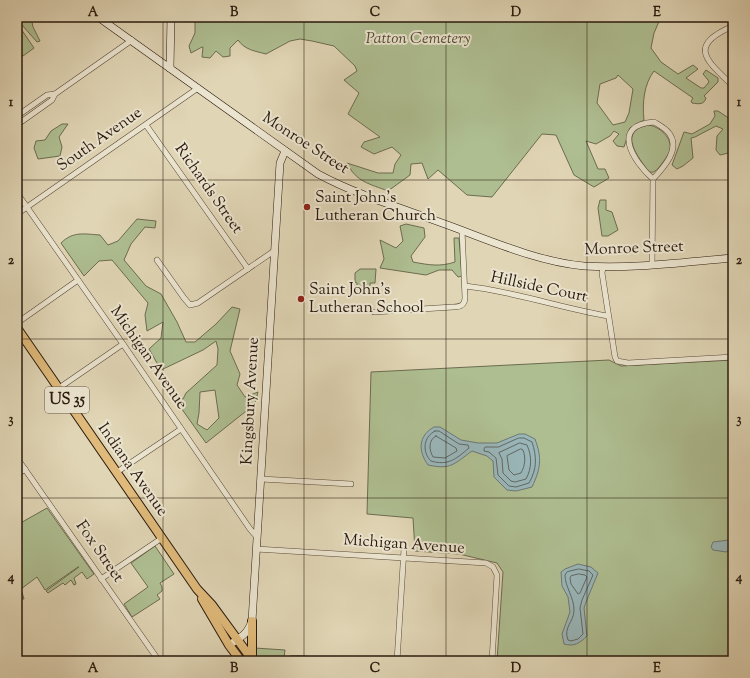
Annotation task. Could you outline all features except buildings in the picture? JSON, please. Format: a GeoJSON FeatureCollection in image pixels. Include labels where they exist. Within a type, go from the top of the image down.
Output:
{"type":"FeatureCollection","features":[{"type":"Feature","properties":{"kind":"main road","name":"Monroe Street"},"geometry":{"type":"LineString","coordinates":[[98,17],[106,19],[170,68],[318,174],[334,183],[542,258],[583,266],[602,267],[733,258]]}},
{"type":"Feature","properties":{"kind":"main road"},"geometry":{"type":"LineString","coordinates":[[170,68],[171,17]]}},
{"type":"Feature","properties":{"kind":"main road","name":"Kingsbury Avenue"},"geometry":{"type":"LineString","coordinates":[[252,621],[280,163],[285,150]]}},
{"type":"Feature","properties":{"kind":"main road","name":"Indiana Avenue"},"geometry":{"type":"LineString","coordinates":[[17,328],[198,589],[212,605],[253,660]]}},
{"type":"Feature","properties":{"kind":"main road","name":"Indiana Avenue"},"geometry":{"type":"LineString","coordinates":[[198,589],[207,608],[240,661]]}},
{"type":"Feature","properties":{"kind":"main road"},"geometry":{"type":"LineString","coordinates":[[229,645],[245,635],[249,630],[252,621]]}},
{"type":"Feature","properties":{"kind":"main road"},"geometry":{"type":"LineString","coordinates":[[252,621],[253,660]]}},
{"type":"Feature","properties":{"kind":"street"},"geometry":{"type":"LineString","coordinates":[[733,26],[717,33],[710,39],[706,47],[705,54],[713,66],[733,86]]}},
{"type":"Feature","properties":{"kind":"street"},"geometry":{"type":"LineString","coordinates":[[17,116],[47,95],[55,94],[132,40]]}},
{"type":"Feature","properties":{"kind":"street","name":"South Avenue"},"geometry":{"type":"LineString","coordinates":[[17,214],[198,88]]}},
{"type":"Feature","properties":{"kind":"street"},"geometry":{"type":"LineString","coordinates":[[17,122],[21,122],[52,100],[55,94]]}},
{"type":"Feature","properties":{"kind":"street"},"geometry":{"type":"LineString","coordinates":[[652,264],[653,179],[673,153],[674,144],[670,133],[654,122],[644,123],[634,128],[629,135],[629,145],[632,153],[643,170],[653,179]]}},
{"type":"Feature","properties":{"kind":"street","name":"Richards Street"},"geometry":{"type":"LineString","coordinates":[[146,125],[248,269]]}},
{"type":"Feature","properties":{"kind":"street","name":"Michigan Avenue"},"geometry":{"type":"LineString","coordinates":[[17,193],[123,344],[250,530],[257,537]]}},
{"type":"Feature","properties":{"kind":"street"},"geometry":{"type":"LineString","coordinates":[[374,312],[461,306],[464,302],[465,286],[462,230]]}},
{"type":"Feature","properties":{"kind":"street"},"geometry":{"type":"LineString","coordinates":[[157,260],[190,305],[198,303],[274,250]]}},
{"type":"Feature","properties":{"kind":"street"},"geometry":{"type":"LineString","coordinates":[[602,267],[614,357],[617,361],[628,363],[733,357]]}},
{"type":"Feature","properties":{"kind":"street"},"geometry":{"type":"LineString","coordinates":[[17,322],[78,280]]}},
{"type":"Feature","properties":{"kind":"street","name":"Hillside Court"},"geometry":{"type":"LineString","coordinates":[[465,286],[540,301],[582,312],[608,316]]}},
{"type":"Feature","properties":{"kind":"street"},"geometry":{"type":"LineString","coordinates":[[59,388],[123,344]]}},
{"type":"Feature","properties":{"kind":"street"},"geometry":{"type":"LineString","coordinates":[[117,472],[181,429]]}},
{"type":"Feature","properties":{"kind":"street","name":"Fox Street"},"geometry":{"type":"LineString","coordinates":[[17,458],[159,661]]}},
{"type":"Feature","properties":{"kind":"street"},"geometry":{"type":"LineString","coordinates":[[17,474],[25,469]]}},
{"type":"Feature","properties":{"kind":"street"},"geometry":{"type":"LineString","coordinates":[[261,479],[351,484]]}},
{"type":"Feature","properties":{"kind":"street"},"geometry":{"type":"LineString","coordinates":[[101,579],[162,538]]}},
{"type":"Feature","properties":{"kind":"street","name":"Michigan Avenue"},"geometry":{"type":"LineString","coordinates":[[256,549],[486,563],[493,567],[497,575],[492,661]]}},
{"type":"Feature","properties":{"kind":"street"},"geometry":{"type":"LineString","coordinates":[[397,661],[404,549]]}},
{"type":"Feature","properties":{"kind":"street"},"geometry":{"type":"LineString","coordinates":[[284,661],[293,658],[342,661]]}},
{"type":"Feature","properties":{"kind":"green space"},"geometry":{"type":"Polygon","coordinates":[[[17,17],[31,17],[33,27],[40,41],[37,42],[22,25],[17,22],[17,17]]]}},
{"type":"Feature","properties":{"kind":"green space","name":"Patton Cemetery"},"geometry":{"type":"Polygon","coordinates":[[[195,17],[661,17],[654,33],[651,48],[661,62],[678,74],[693,65],[698,69],[686,78],[701,88],[704,88],[709,82],[703,74],[706,70],[718,78],[718,82],[704,96],[706,98],[703,103],[692,103],[691,101],[693,98],[654,71],[644,94],[644,120],[630,128],[624,147],[617,146],[613,141],[619,134],[614,131],[610,136],[596,144],[586,141],[598,169],[605,169],[609,178],[594,187],[574,175],[556,135],[542,134],[492,197],[467,195],[438,170],[428,179],[422,163],[411,164],[410,175],[388,191],[364,182],[355,174],[347,163],[378,173],[393,173],[395,164],[401,155],[392,147],[374,154],[361,147],[364,142],[380,137],[348,114],[359,93],[344,80],[357,71],[355,66],[334,46],[300,39],[290,41],[266,54],[247,48],[238,40],[230,48],[230,56],[223,57],[216,51],[210,58],[202,57],[203,47],[191,53],[189,46],[195,33],[195,17]],[[618,75],[616,78],[600,84],[597,103],[613,125],[625,122],[629,113],[633,89],[618,75]]]}},
{"type":"Feature","properties":{"kind":"green space"},"geometry":{"type":"Polygon","coordinates":[[[19,26],[34,48],[23,56],[17,47],[17,27],[19,26]]]}},
{"type":"Feature","properties":{"kind":"green space"},"geometry":{"type":"Polygon","coordinates":[[[714,111],[718,111],[733,121],[733,152],[720,155],[716,150],[717,136],[723,129],[716,126],[691,138],[693,158],[677,169],[672,165],[684,132],[692,134],[710,124],[715,116],[714,111]]]}},
{"type":"Feature","properties":{"kind":"green space"},"geometry":{"type":"Polygon","coordinates":[[[62,124],[68,124],[59,137],[62,147],[60,156],[38,159],[34,148],[36,141],[45,140],[51,131],[62,124]]]}},
{"type":"Feature","properties":{"kind":"green space"},"geometry":{"type":"Polygon","coordinates":[[[648,125],[661,130],[667,137],[670,146],[670,151],[654,172],[649,172],[640,159],[633,145],[632,139],[634,133],[639,128],[648,125]]]}},
{"type":"Feature","properties":{"kind":"green space"},"geometry":{"type":"Polygon","coordinates":[[[600,200],[606,200],[606,210],[612,212],[618,230],[608,236],[602,236],[598,208],[600,200]]]}},
{"type":"Feature","properties":{"kind":"green space"},"geometry":{"type":"Polygon","coordinates":[[[137,219],[156,221],[155,228],[145,227],[131,244],[124,260],[146,286],[161,294],[177,322],[186,342],[195,342],[216,324],[232,307],[240,309],[230,351],[240,374],[237,385],[245,397],[258,392],[255,404],[206,443],[174,398],[174,393],[183,399],[186,393],[217,365],[218,349],[216,341],[203,350],[161,370],[149,349],[161,338],[163,322],[147,331],[145,315],[148,303],[112,260],[99,261],[84,276],[61,243],[65,239],[79,234],[100,235],[108,245],[118,241],[137,219]],[[215,390],[200,392],[197,424],[207,430],[219,418],[215,390]]]}},
{"type":"Feature","properties":{"kind":"green space"},"geometry":{"type":"Polygon","coordinates":[[[406,224],[424,228],[425,237],[411,256],[413,262],[444,265],[455,262],[454,238],[459,238],[462,276],[458,277],[452,270],[439,270],[426,275],[380,268],[384,259],[380,240],[396,248],[403,241],[400,226],[406,224]]]}},
{"type":"Feature","properties":{"kind":"green space"},"geometry":{"type":"Polygon","coordinates":[[[360,269],[376,269],[375,283],[370,283],[370,290],[357,289],[355,273],[360,269]]]}},
{"type":"Feature","properties":{"kind":"green space"},"geometry":{"type":"Polygon","coordinates":[[[609,360],[621,366],[733,360],[733,661],[497,661],[503,572],[497,563],[459,554],[415,551],[413,518],[367,514],[371,372],[609,360]]]}},
{"type":"Feature","properties":{"kind":"green space"},"geometry":{"type":"Polygon","coordinates":[[[47,508],[94,574],[87,579],[82,572],[74,578],[76,584],[74,585],[71,580],[65,585],[63,583],[48,593],[46,591],[79,567],[45,590],[37,577],[21,589],[24,599],[17,599],[17,525],[47,508]]]}},
{"type":"Feature","properties":{"kind":"green space"},"geometry":{"type":"Polygon","coordinates":[[[155,546],[174,574],[160,583],[162,591],[157,595],[160,599],[132,617],[124,604],[148,587],[131,563],[155,546]]]}},
{"type":"Feature","properties":{"kind":"green space"},"geometry":{"type":"Polygon","coordinates":[[[255,648],[285,650],[284,657],[279,661],[260,661],[256,655],[255,648]]]}},
{"type":"Feature","properties":{"kind":"water"},"geometry":{"type":"Polygon","coordinates":[[[434,427],[440,427],[461,440],[478,443],[497,443],[519,434],[525,434],[535,439],[539,452],[540,463],[532,487],[516,491],[507,490],[494,477],[493,461],[487,456],[472,451],[452,465],[442,467],[428,465],[422,454],[421,444],[425,435],[434,427]]]}},
{"type":"Feature","properties":{"kind":"water"},"geometry":{"type":"Polygon","coordinates":[[[729,540],[731,543],[730,550],[726,552],[713,550],[711,547],[713,542],[729,540]]]}},
{"type":"Feature","properties":{"kind":"water"},"geometry":{"type":"Polygon","coordinates":[[[578,564],[591,567],[598,573],[584,608],[587,636],[577,644],[568,645],[564,644],[562,634],[570,612],[568,597],[562,586],[561,572],[578,564]]]}},
{"type":"Feature","properties":{"kind":"place","name":"Saint John's Lutheran Church"},"geometry":{"type":"Point","coordinates":[307,207]}},
{"type":"Feature","properties":{"kind":"place","name":"Saint John's Lutheran School"},"geometry":{"type":"Point","coordinates":[301,299]}}]}
